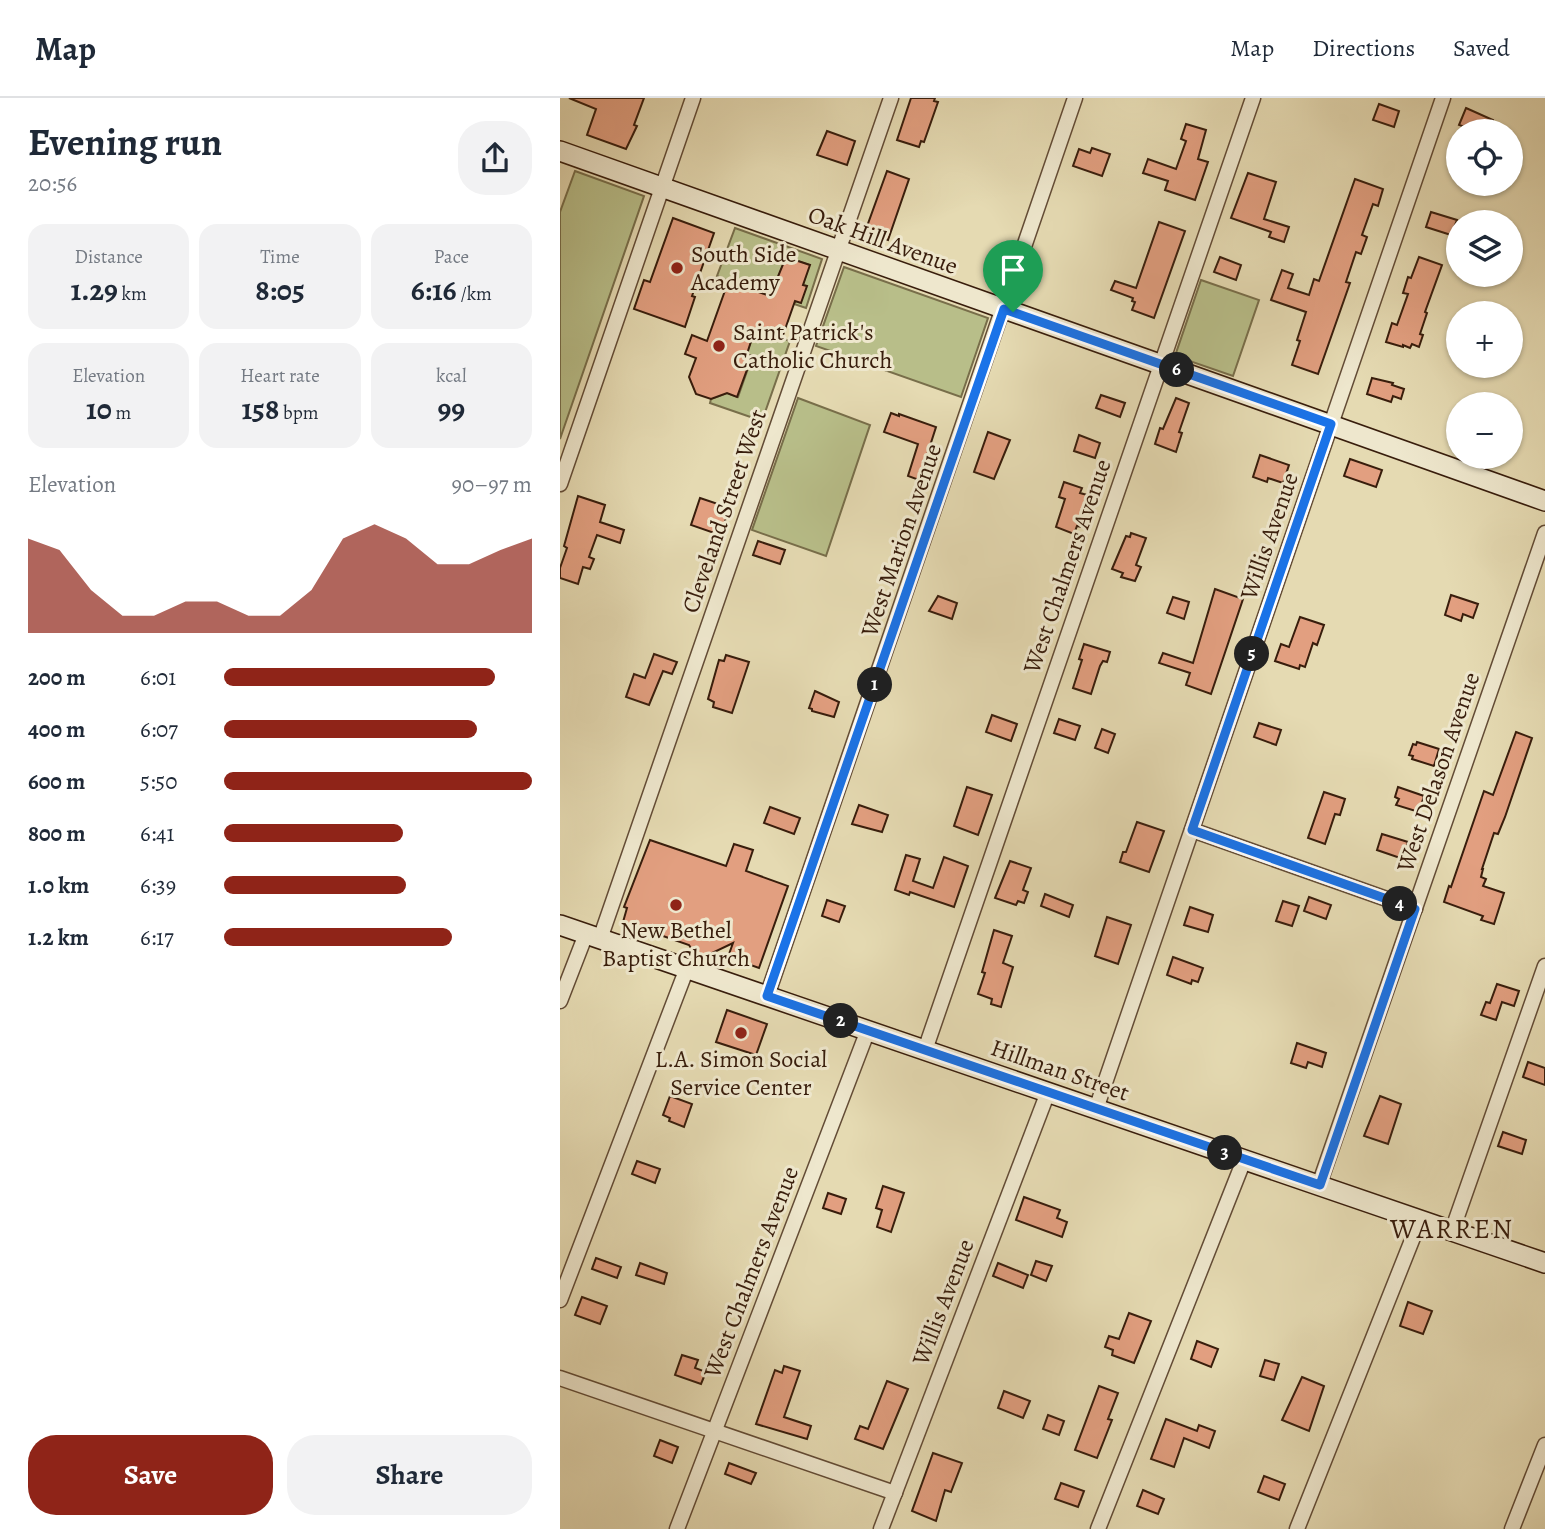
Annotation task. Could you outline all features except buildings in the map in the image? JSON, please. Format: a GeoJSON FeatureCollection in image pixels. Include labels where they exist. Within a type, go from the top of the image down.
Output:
{"type":"FeatureCollection","features":[{"type":"Feature","properties":{"kind":"street"},"geometry":{"type":"LineString","coordinates":[[560,484],[693,98]]}},
{"type":"Feature","properties":{"kind":"street","name":"Cleveland Street West"},"geometry":{"type":"LineString","coordinates":[[560,1001],[593,936],[891,98]]}},
{"type":"Feature","properties":{"kind":"street","name":"West Marion Avenue"},"geometry":{"type":"LineString","coordinates":[[767,996],[1075,98]]}},
{"type":"Feature","properties":{"kind":"street","name":"West Chalmers Avenue"},"geometry":{"type":"LineString","coordinates":[[925,1050],[1252,98]]}},
{"type":"Feature","properties":{"kind":"street","name":"Willis Avenue"},"geometry":{"type":"LineString","coordinates":[[1096,1109],[1443,98]]}},
{"type":"Feature","properties":{"kind":"street","name":"Oak Hill Avenue"},"geometry":{"type":"LineString","coordinates":[[560,151],[1545,501]]}},
{"type":"Feature","properties":{"kind":"street","name":"West Delason Avenue"},"geometry":{"type":"LineString","coordinates":[[1320,1185],[1545,533]]}},
{"type":"Feature","properties":{"kind":"street"},"geometry":{"type":"LineString","coordinates":[[1192,830],[1415,909]]}},
{"type":"Feature","properties":{"kind":"street","name":"Hillman Street"},"geometry":{"type":"LineString","coordinates":[[560,925],[1545,1262]]}},
{"type":"Feature","properties":{"kind":"street"},"geometry":{"type":"LineString","coordinates":[[1452,1231],[1545,966]]}},
{"type":"Feature","properties":{"kind":"street"},"geometry":{"type":"LineString","coordinates":[[560,1300],[687,968]]}},
{"type":"Feature","properties":{"kind":"street","name":"West Chalmers Avenue"},"geometry":{"type":"LineString","coordinates":[[677,1529],[868,1031]]}},
{"type":"Feature","properties":{"kind":"street","name":"Willis Avenue"},"geometry":{"type":"LineString","coordinates":[[881,1529],[1048,1092]]}},
{"type":"Feature","properties":{"kind":"street"},"geometry":{"type":"LineString","coordinates":[[1098,1529],[1244,1160]]}},
{"type":"Feature","properties":{"kind":"street"},"geometry":{"type":"LineString","coordinates":[[1297,1529],[1420,1220]]}},
{"type":"Feature","properties":{"kind":"street"},"geometry":{"type":"LineString","coordinates":[[560,1378],[895,1493]]}},
{"type":"Feature","properties":{"kind":"street"},"geometry":{"type":"LineString","coordinates":[[1512,1529],[1545,1445]]}},
{"type":"Feature","properties":{"kind":"green space"},"geometry":{"type":"Polygon","coordinates":[[[575,171],[644,196],[560,439],[560,212],[575,171]]]}},
{"type":"Feature","properties":{"kind":"green space"},"geometry":{"type":"Polygon","coordinates":[[[735,228],[822,259],[806,308],[794,304],[806,286],[803,285],[809,265],[786,257],[772,289],[768,302],[767,333],[790,341],[762,421],[710,403],[711,399],[727,393],[738,397],[752,357],[746,354],[752,339],[749,338],[757,292],[734,283],[732,287],[724,284],[726,280],[717,276],[735,228]]]}},
{"type":"Feature","properties":{"kind":"green space"},"geometry":{"type":"Polygon","coordinates":[[[844,267],[988,318],[961,397],[816,346],[844,267]]]}},
{"type":"Feature","properties":{"kind":"green space"},"geometry":{"type":"Polygon","coordinates":[[[1201,280],[1259,300],[1233,376],[1175,356],[1201,280]]]}},
{"type":"Feature","properties":{"kind":"green space"},"geometry":{"type":"Polygon","coordinates":[[[798,398],[870,425],[826,556],[752,530],[798,398]]]}},
{"type":"Feature","properties":{"kind":"place","name":"South Side Academy"},"geometry":{"type":"Point","coordinates":[677,268]}},
{"type":"Feature","properties":{"kind":"place","name":"Saint Patrick's Catholic Church"},"geometry":{"type":"Point","coordinates":[719,346]}},
{"type":"Feature","properties":{"kind":"place","name":"New Bethel Baptist Church"},"geometry":{"type":"Point","coordinates":[676,905]}},
{"type":"Feature","properties":{"kind":"place","name":"L.A. Simon Social Service Center"},"geometry":{"type":"Point","coordinates":[741,1033]}},
{"type":"Feature","properties":{"kind":"district","name":"WARREN"},"geometry":{"type":"Point","coordinates":[1452,1229]}},
{"type":"Feature","properties":{"kind":"route"},"geometry":{"type":"LineString","coordinates":[[1004,309],[1013,312],[1331,424],[1192,830],[1415,909],[1320,1185],[767,996],[1004,309]]}}]}
